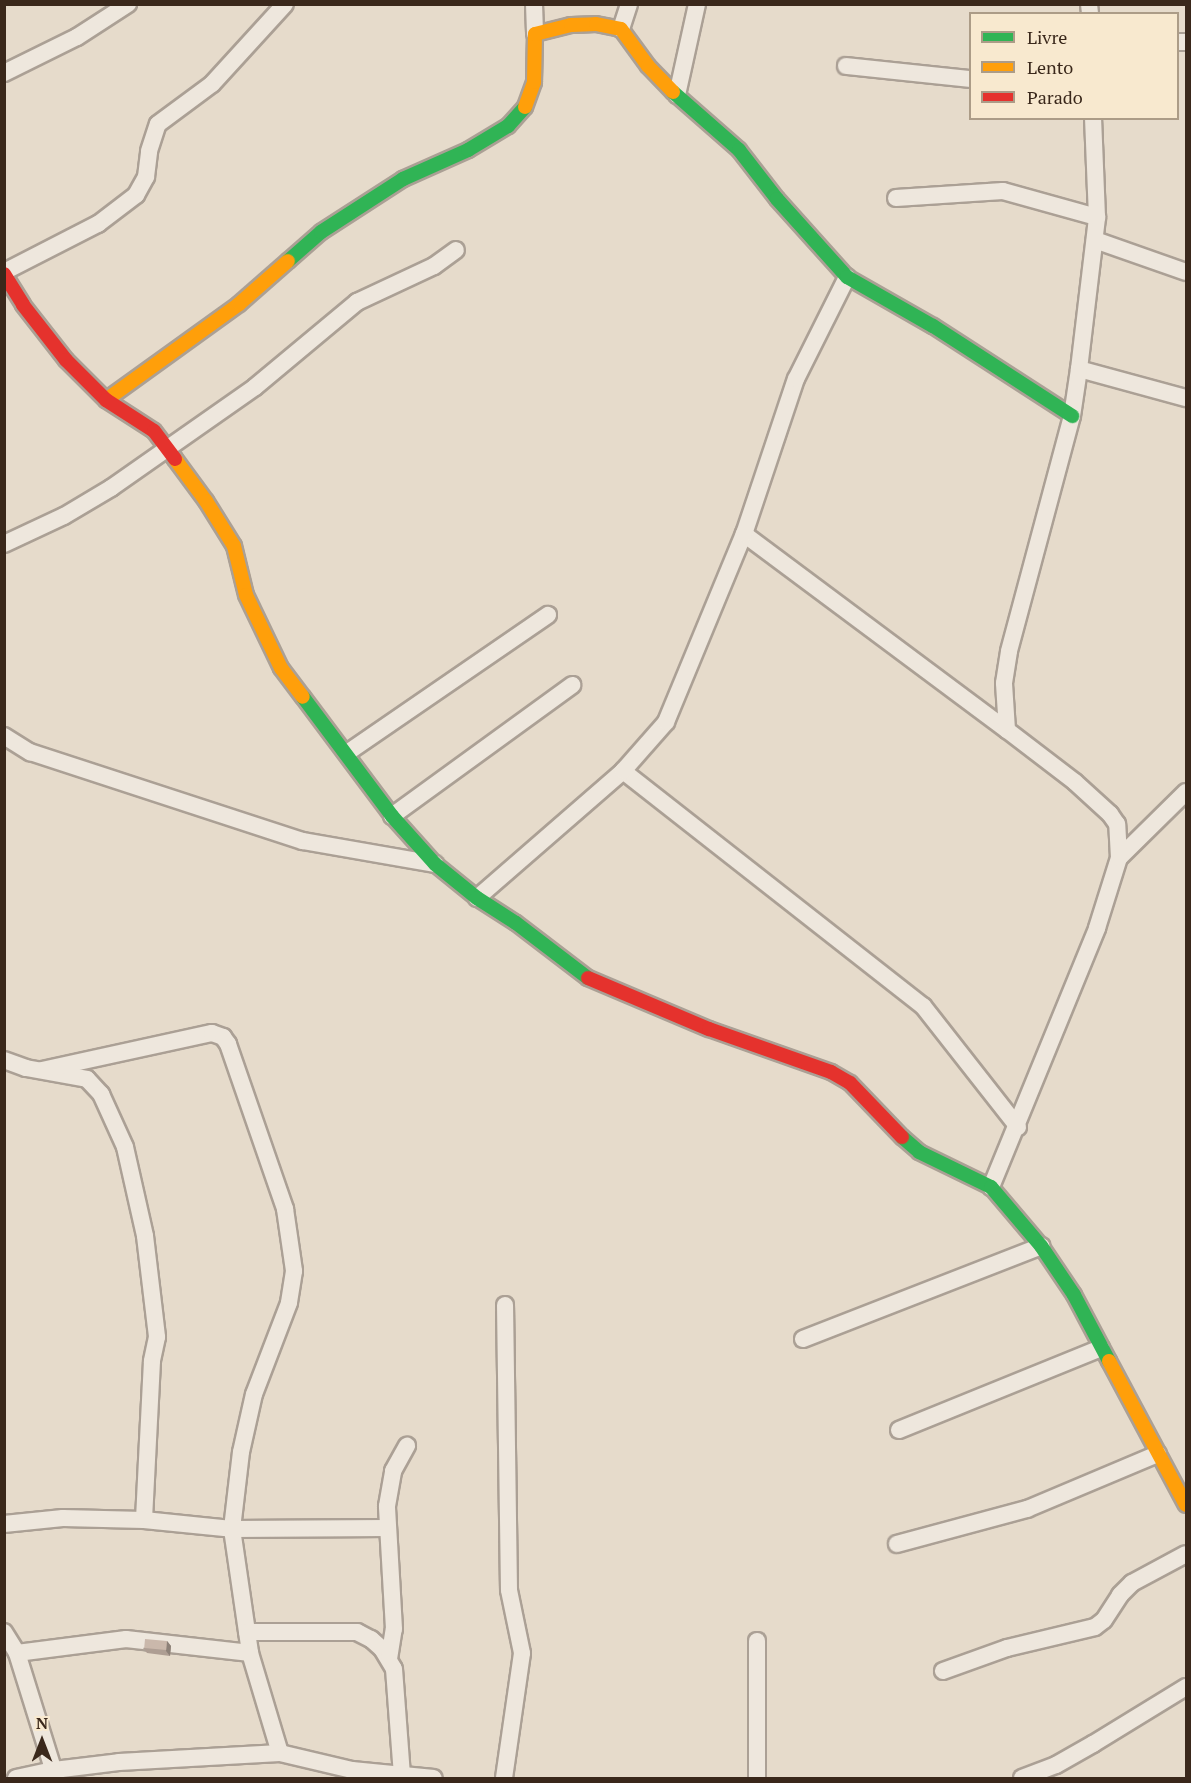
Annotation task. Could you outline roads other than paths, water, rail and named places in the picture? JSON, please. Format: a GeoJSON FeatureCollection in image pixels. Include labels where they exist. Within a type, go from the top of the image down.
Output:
{"type":"FeatureCollection","features":[{"type":"Feature","properties":{"kind":"street"},"geometry":{"type":"LineString","coordinates":[[4,73],[77,37],[128,4]]}},
{"type":"Feature","properties":{"kind":"street"},"geometry":{"type":"LineString","coordinates":[[285,4],[212,84],[158,124],[149,151],[146,177],[136,195],[98,224],[4,273],[36,324],[66,360],[106,400],[142,421],[167,447],[211,508],[234,546],[246,595],[277,661],[297,692],[347,753],[392,816],[435,864],[477,898],[516,923],[560,959],[590,979],[709,1029],[831,1072],[850,1083],[892,1128],[919,1152],[991,1187],[1041,1246],[1074,1295],[1186,1505]]}},
{"type":"Feature","properties":{"kind":"street"},"geometry":{"type":"LineString","coordinates":[[106,400],[239,304],[321,232],[403,179],[468,150],[508,126],[528,104],[534,82],[534,4]]}},
{"type":"Feature","properties":{"kind":"street"},"geometry":{"type":"LineString","coordinates":[[621,29],[629,4]]}},
{"type":"Feature","properties":{"kind":"street"},"geometry":{"type":"LineString","coordinates":[[677,95],[697,4]]}},
{"type":"Feature","properties":{"kind":"street"},"geometry":{"type":"LineString","coordinates":[[535,34],[571,25],[596,24],[621,29],[648,66],[739,150],[777,199],[847,277],[933,326],[1072,416]]}},
{"type":"Feature","properties":{"kind":"street"},"geometry":{"type":"LineString","coordinates":[[846,66],[969,80]]}},
{"type":"Feature","properties":{"kind":"street"},"geometry":{"type":"LineString","coordinates":[[1007,730],[1004,683],[1009,651],[1072,416],[1079,369],[1097,217],[1093,120]]}},
{"type":"Feature","properties":{"kind":"street"},"geometry":{"type":"LineString","coordinates":[[896,198],[1004,191],[1097,217]]}},
{"type":"Feature","properties":{"kind":"street"},"geometry":{"type":"LineString","coordinates":[[1095,240],[1186,272]]}},
{"type":"Feature","properties":{"kind":"street"},"geometry":{"type":"LineString","coordinates":[[4,544],[64,516],[111,488],[255,387],[357,302],[434,266],[456,250]]}},
{"type":"Feature","properties":{"kind":"street"},"geometry":{"type":"LineString","coordinates":[[477,898],[623,771],[666,722],[744,534],[796,380],[847,277]]}},
{"type":"Feature","properties":{"kind":"street"},"geometry":{"type":"LineString","coordinates":[[1079,369],[1186,398]]}},
{"type":"Feature","properties":{"kind":"street"},"geometry":{"type":"LineString","coordinates":[[744,534],[1075,782],[1110,814],[1117,825],[1119,858],[1097,927],[1018,1127],[991,1187]]}},
{"type":"Feature","properties":{"kind":"street"},"geometry":{"type":"LineString","coordinates":[[347,753],[548,615]]}},
{"type":"Feature","properties":{"kind":"street"},"geometry":{"type":"LineString","coordinates":[[392,816],[572,685]]}},
{"type":"Feature","properties":{"kind":"street"},"geometry":{"type":"LineString","coordinates":[[4,736],[30,752],[303,841],[435,864]]}},
{"type":"Feature","properties":{"kind":"street"},"geometry":{"type":"LineString","coordinates":[[623,771],[923,1006],[1018,1127]]}},
{"type":"Feature","properties":{"kind":"street"},"geometry":{"type":"LineString","coordinates":[[1119,858],[1186,792]]}},
{"type":"Feature","properties":{"kind":"street"},"geometry":{"type":"LineString","coordinates":[[42,1070],[212,1033],[223,1036],[228,1044],[285,1209],[294,1270],[289,1304],[254,1394],[241,1452],[232,1529],[250,1653],[280,1753]]}},
{"type":"Feature","properties":{"kind":"street"},"geometry":{"type":"LineString","coordinates":[[4,1060],[26,1068],[77,1076],[93,1084],[125,1147],[145,1236],[157,1337],[152,1361],[144,1520]]}},
{"type":"Feature","properties":{"kind":"street"},"geometry":{"type":"LineString","coordinates":[[803,1339],[1041,1246]]}},
{"type":"Feature","properties":{"kind":"street"},"geometry":{"type":"LineString","coordinates":[[504,1779],[522,1653],[508,1590],[505,1305]]}},
{"type":"Feature","properties":{"kind":"street"},"geometry":{"type":"LineString","coordinates":[[899,1430],[1101,1348]]}},
{"type":"Feature","properties":{"kind":"street"},"geometry":{"type":"LineString","coordinates":[[389,1659],[394,1629],[387,1528],[389,1489],[393,1471],[407,1446]]}},
{"type":"Feature","properties":{"kind":"street"},"geometry":{"type":"LineString","coordinates":[[897,1544],[1028,1509],[1158,1454]]}},
{"type":"Feature","properties":{"kind":"street"},"geometry":{"type":"LineString","coordinates":[[4,1524],[63,1518],[144,1520],[232,1529],[387,1528]]}},
{"type":"Feature","properties":{"kind":"street"},"geometry":{"type":"LineString","coordinates":[[944,1671],[1007,1648],[1095,1627],[1104,1620],[1120,1595],[1132,1583],[1186,1554]]}},
{"type":"Feature","properties":{"kind":"street"},"geometry":{"type":"LineString","coordinates":[[4,1632],[17,1653],[55,1774]]}},
{"type":"Feature","properties":{"kind":"street"},"geometry":{"type":"LineString","coordinates":[[247,1632],[357,1632],[371,1639],[389,1659],[394,1669],[402,1775]]}},
{"type":"Feature","properties":{"kind":"street"},"geometry":{"type":"LineString","coordinates":[[17,1653],[126,1640],[250,1653]]}},
{"type":"Feature","properties":{"kind":"street"},"geometry":{"type":"LineString","coordinates":[[757,1641],[757,1779]]}},
{"type":"Feature","properties":{"kind":"street"},"geometry":{"type":"LineString","coordinates":[[1022,1779],[1056,1765],[1186,1687]]}},
{"type":"Feature","properties":{"kind":"street"},"geometry":{"type":"LineString","coordinates":[[16,1779],[119,1762],[280,1753],[376,1776],[402,1775],[434,1779]]}}]}
